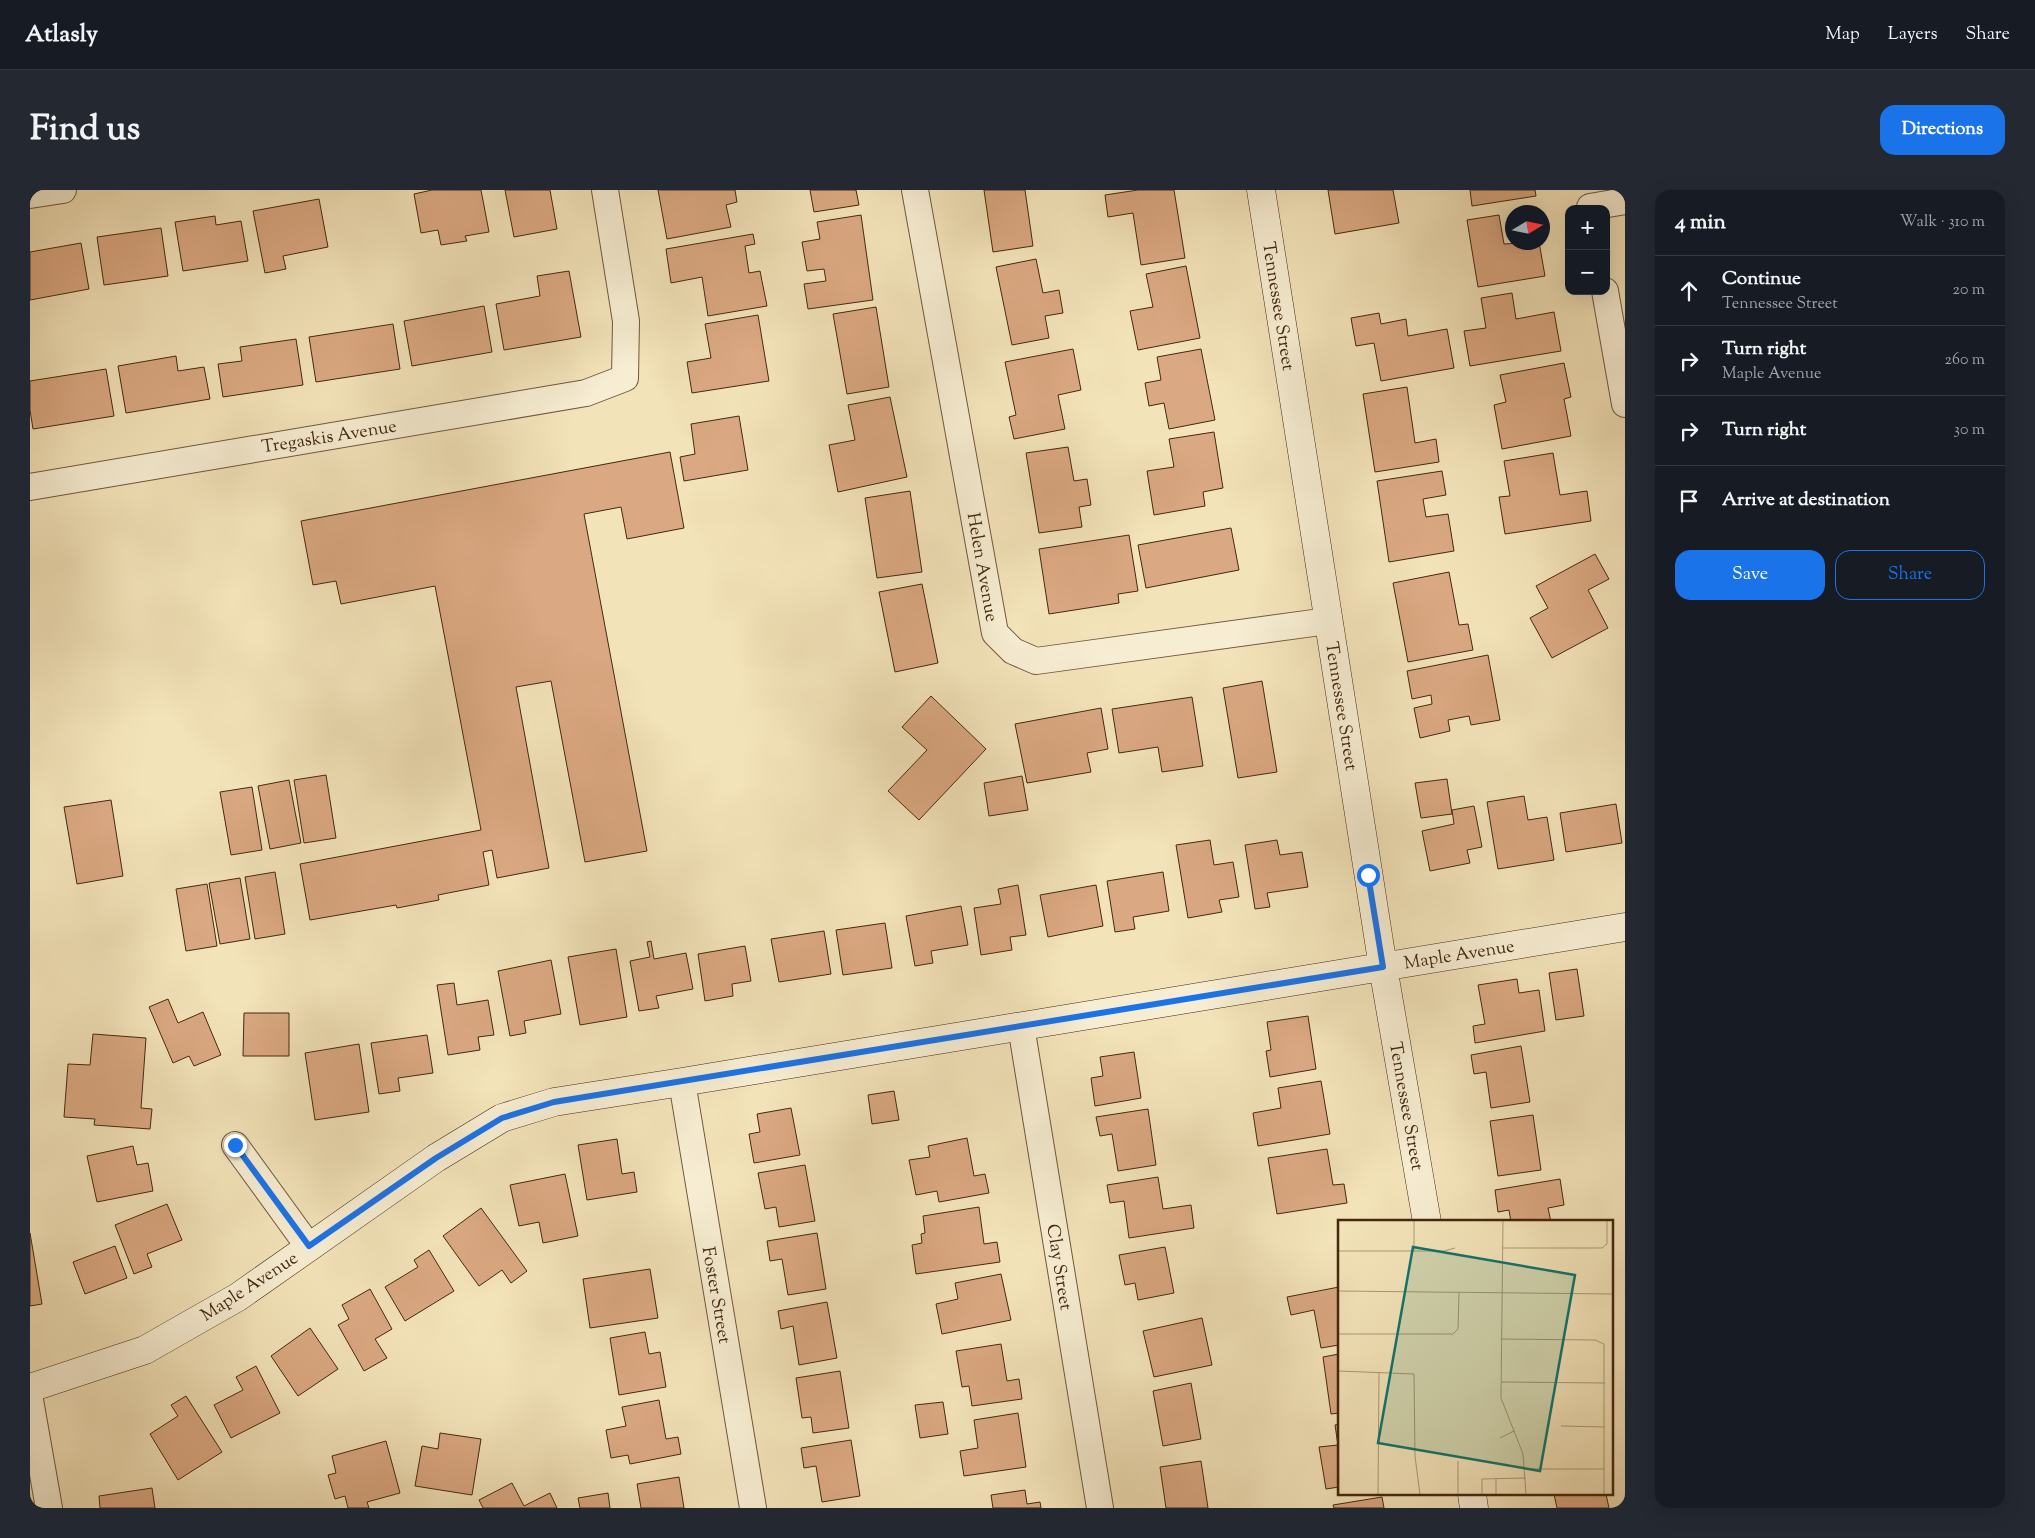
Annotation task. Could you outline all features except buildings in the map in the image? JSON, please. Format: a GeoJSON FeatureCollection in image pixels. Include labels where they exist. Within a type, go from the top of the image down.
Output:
{"type":"FeatureCollection","features":[{"type":"Feature","properties":{"kind":"street"},"geometry":{"type":"LineString","coordinates":[[30,195],[63,190]]}},
{"type":"Feature","properties":{"kind":"street","name":"Tregaskis Avenue"},"geometry":{"type":"LineString","coordinates":[[30,487],[586,393],[625,378],[626,321],[605,190]]}},
{"type":"Feature","properties":{"kind":"street","name":"Helen Avenue"},"geometry":{"type":"LineString","coordinates":[[915,190],[995,633],[1013,651],[1036,661],[1328,621]]}},
{"type":"Feature","properties":{"kind":"street","name":"Tennessee Street"},"geometry":{"type":"LineString","coordinates":[[1261,190],[1383,967],[1427,1220]]}},
{"type":"Feature","properties":{"kind":"street"},"geometry":{"type":"LineString","coordinates":[[1589,202],[1625,201]]}},
{"type":"Feature","properties":{"kind":"street"},"geometry":{"type":"LineString","coordinates":[[1606,295],[1625,404]]}},
{"type":"Feature","properties":{"kind":"street","name":"Maple Avenue"},"geometry":{"type":"LineString","coordinates":[[30,1388],[146,1350],[238,1297],[436,1158],[502,1118],[554,1102],[1625,927]]}},
{"type":"Feature","properties":{"kind":"street","name":"Clay Street"},"geometry":{"type":"LineString","coordinates":[[1021,1026],[1100,1508]]}},
{"type":"Feature","properties":{"kind":"street","name":"Foster Street"},"geometry":{"type":"LineString","coordinates":[[682,1082],[753,1508]]}},
{"type":"Feature","properties":{"kind":"street"},"geometry":{"type":"LineString","coordinates":[[235,1145],[309,1246]]}},
{"type":"Feature","properties":{"kind":"street"},"geometry":{"type":"LineString","coordinates":[[30,1400],[49,1508]]}},
{"type":"Feature","properties":{"kind":"route"},"geometry":{"type":"LineString","coordinates":[[235,1145],[309,1246],[436,1158],[502,1118],[554,1102],[1383,967],[1368,875]]}}]}
